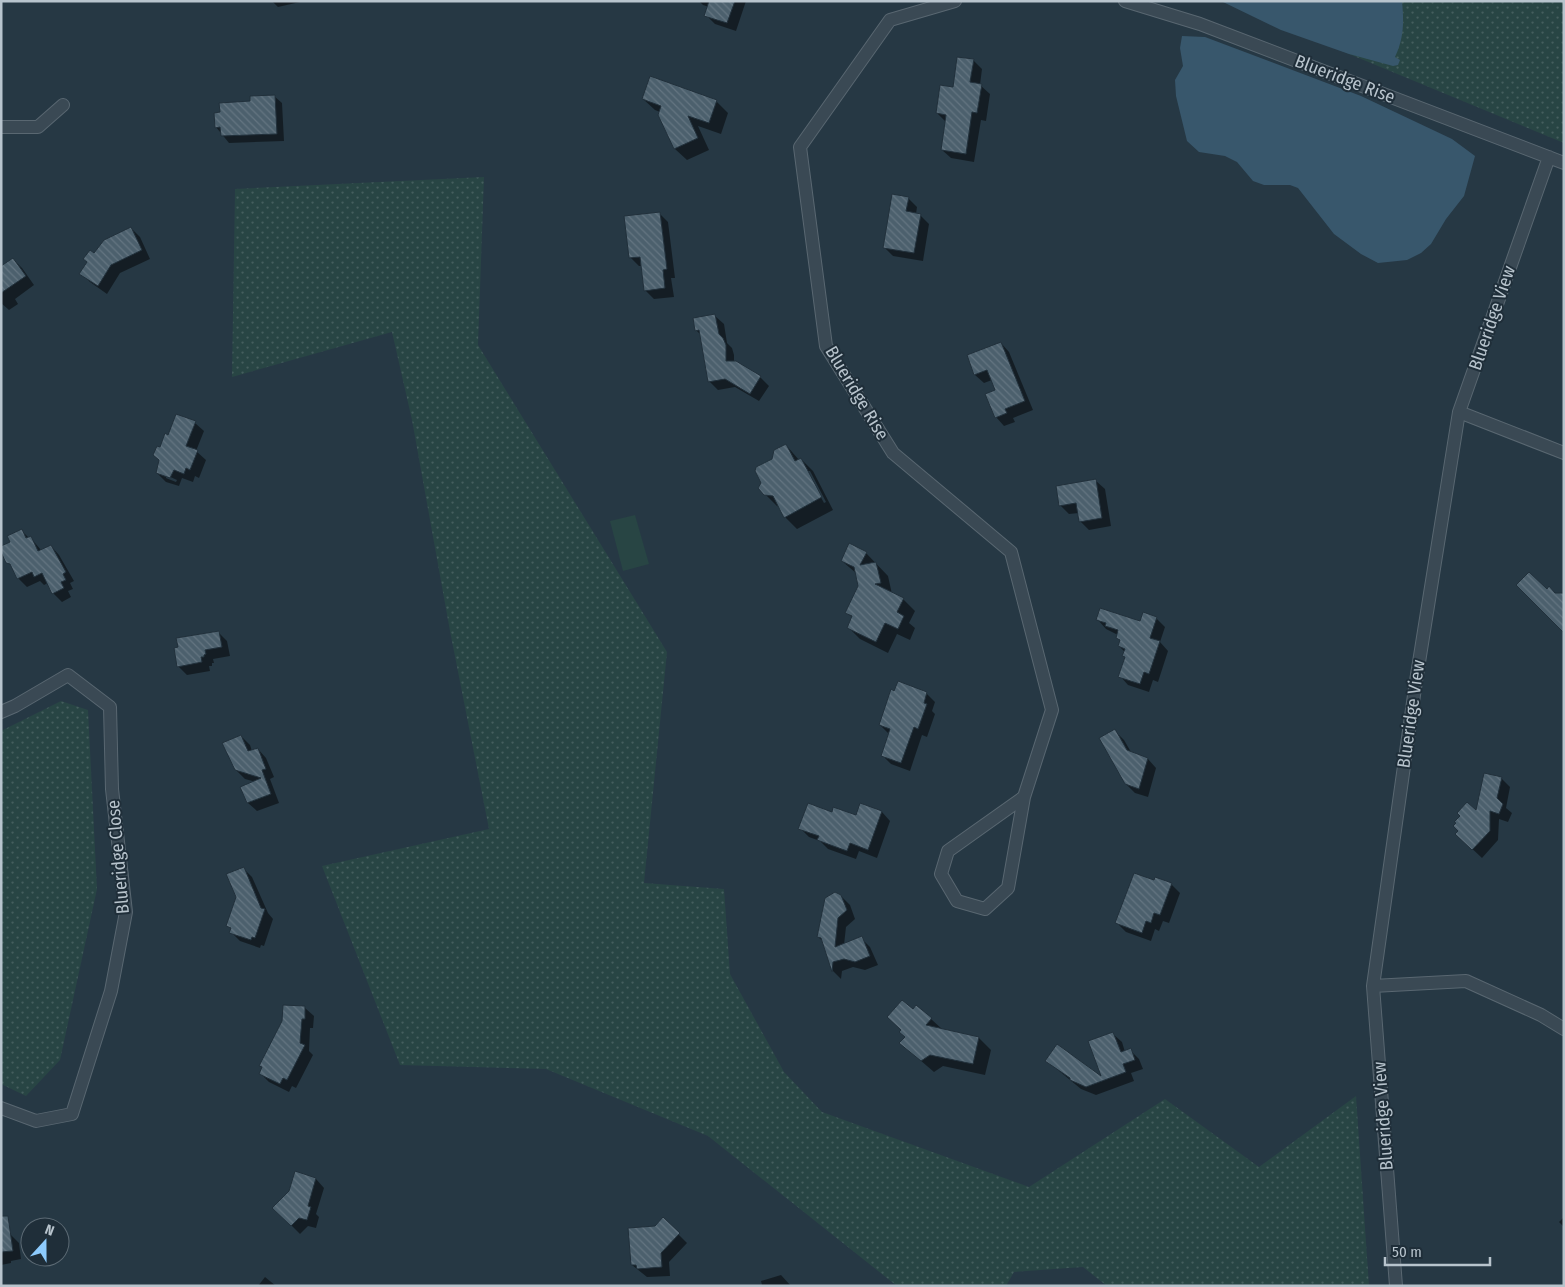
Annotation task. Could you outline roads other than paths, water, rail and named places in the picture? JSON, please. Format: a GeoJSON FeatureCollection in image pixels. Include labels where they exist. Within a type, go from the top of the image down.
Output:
{"type":"FeatureCollection","features":[{"type":"Feature","properties":{"kind":"street","name":"Blueridge Rise"},"geometry":{"type":"LineString","coordinates":[[954,1],[890,20],[800,147],[826,346],[893,453],[1011,552],[1052,710],[1024,797],[1008,888],[985,909],[956,901],[941,874],[948,852],[1024,797]]}},
{"type":"Feature","properties":{"kind":"street","name":"Blueridge Rise"},"geometry":{"type":"LineString","coordinates":[[1125,1],[1200,24],[1564,163]]}},
{"type":"Feature","properties":{"kind":"street"},"geometry":{"type":"LineString","coordinates":[[1,128],[38,126],[62,105]]}},
{"type":"Feature","properties":{"kind":"street","name":"Blueridge View"},"geometry":{"type":"LineString","coordinates":[[1396,1286],[1373,986],[1414,690],[1459,412],[1549,157]]}},
{"type":"Feature","properties":{"kind":"street"},"geometry":{"type":"LineString","coordinates":[[1459,412],[1564,453]]}},
{"type":"Feature","properties":{"kind":"street","name":"Blueridge Close"},"geometry":{"type":"LineString","coordinates":[[1,712],[68,676],[110,707],[112,789],[126,912],[111,991],[72,1114],[36,1121],[1,1108]]}},
{"type":"Feature","properties":{"kind":"street"},"geometry":{"type":"LineString","coordinates":[[1373,986],[1466,981],[1541,1015],[1564,1029]]}},
{"type":"Feature","properties":{"kind":"water"},"geometry":{"type":"Polygon","coordinates":[[[1221,1],[1402,1],[1403,30],[1395,57],[1400,60],[1398,65],[1393,66],[1349,54],[1281,30],[1221,1]]]}},
{"type":"Feature","properties":{"kind":"water"},"geometry":{"type":"Polygon","coordinates":[[[1182,36],[1205,37],[1361,96],[1452,139],[1475,156],[1464,196],[1446,219],[1431,244],[1421,253],[1407,260],[1378,263],[1361,254],[1334,234],[1298,188],[1290,185],[1264,185],[1253,181],[1237,162],[1225,156],[1199,152],[1187,141],[1176,96],[1175,80],[1183,66],[1180,48],[1182,36]]]}}]}
